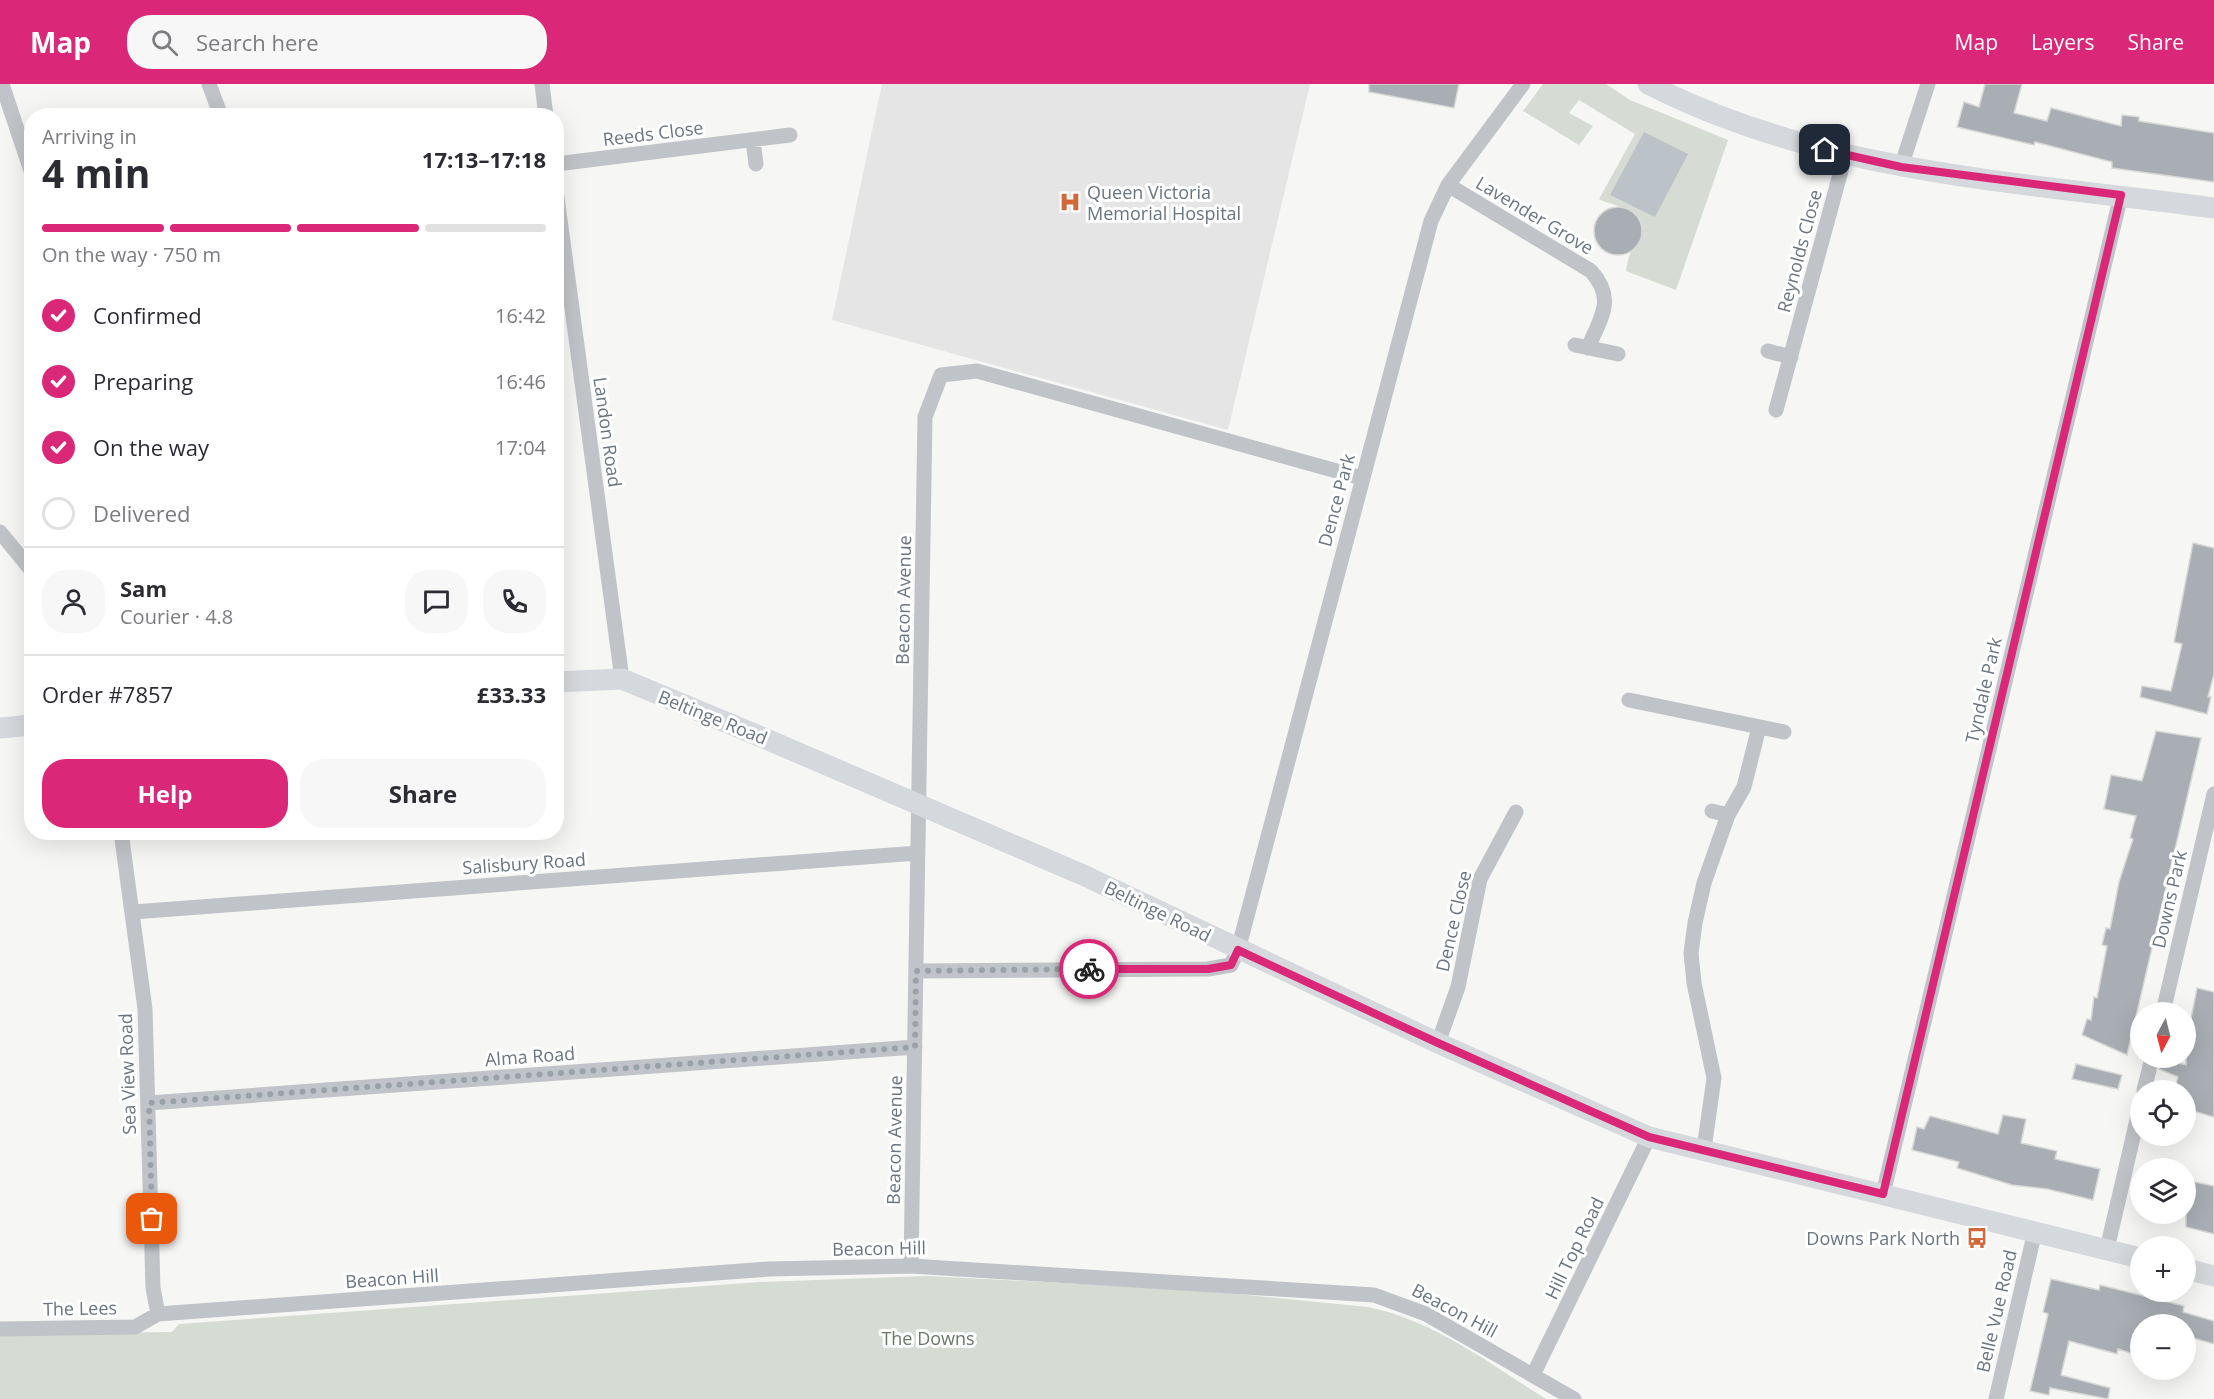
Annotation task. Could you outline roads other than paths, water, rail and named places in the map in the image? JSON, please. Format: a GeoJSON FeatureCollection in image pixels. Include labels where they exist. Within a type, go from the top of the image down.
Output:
{"type":"FeatureCollection","features":[{"type":"Feature","properties":{"kind":"street"},"geometry":{"type":"LineString","coordinates":[[2,84],[24,150]]}},
{"type":"Feature","properties":{"kind":"street"},"geometry":{"type":"LineString","coordinates":[[209,84],[218,108]]}},
{"type":"Feature","properties":{"kind":"street"},"geometry":{"type":"LineString","coordinates":[[542,84],[545,108]]}},
{"type":"Feature","properties":{"kind":"street","name":"Dence Park"},"geometry":{"type":"LineString","coordinates":[[1238,950],[1431,221],[1448,185],[1524,84]]}},
{"type":"Feature","properties":{"kind":"street"},"geometry":{"type":"LineString","coordinates":[[1648,84],[1674,98],[1775,135],[1845,156],[1901,167],[2214,208]]}},
{"type":"Feature","properties":{"kind":"street"},"geometry":{"type":"LineString","coordinates":[[1901,167],[1928,84]]}},
{"type":"Feature","properties":{"kind":"street","name":"Reeds Close"},"geometry":{"type":"LineString","coordinates":[[564,163],[790,135]]}},
{"type":"Feature","properties":{"kind":"street"},"geometry":{"type":"LineString","coordinates":[[753,140],[756,164]]}},
{"type":"Feature","properties":{"kind":"street","name":"Reynolds Close"},"geometry":{"type":"LineString","coordinates":[[1776,410],[1845,156]]}},
{"type":"Feature","properties":{"kind":"street","name":"Lavender Grove"},"geometry":{"type":"LineString","coordinates":[[1448,185],[1591,271],[1606,293],[1604,308],[1582,346],[1618,354]]}},
{"type":"Feature","properties":{"kind":"street","name":"Tyndale Park"},"geometry":{"type":"LineString","coordinates":[[1883,1194],[2121,195]]}},
{"type":"Feature","properties":{"kind":"street","name":"Landon Road"},"geometry":{"type":"LineString","coordinates":[[564,249],[622,679]]}},
{"type":"Feature","properties":{"kind":"street"},"geometry":{"type":"LineString","coordinates":[[1768,351],[1791,357]]}},
{"type":"Feature","properties":{"kind":"street","name":"Beacon Avenue"},"geometry":{"type":"LineString","coordinates":[[911,1266],[925,417],[941,375],[977,371],[1362,478]]}},
{"type":"Feature","properties":{"kind":"street"},"geometry":{"type":"LineString","coordinates":[[0,532],[24,561]]}},
{"type":"Feature","properties":{"kind":"street","name":"Beltinge Road"},"geometry":{"type":"LineString","coordinates":[[564,682],[622,679],[1083,875],[1438,1043],[1649,1137],[2130,1255]]}},
{"type":"Feature","properties":{"kind":"street"},"geometry":{"type":"LineString","coordinates":[[1629,700],[1784,732]]}},
{"type":"Feature","properties":{"kind":"street"},"geometry":{"type":"LineString","coordinates":[[0,728],[24,726]]}},
{"type":"Feature","properties":{"kind":"street"},"geometry":{"type":"LineString","coordinates":[[1704,1149],[1714,1078],[1694,982],[1691,953],[1704,883],[1728,814],[1744,787],[1759,727]]}},
{"type":"Feature","properties":{"kind":"street","name":"Downs Park"},"geometry":{"type":"LineString","coordinates":[[2165,1002],[2214,794]]}},
{"type":"Feature","properties":{"kind":"street"},"geometry":{"type":"LineString","coordinates":[[1712,811],[1728,814]]}},
{"type":"Feature","properties":{"kind":"street","name":"Dence Close"},"geometry":{"type":"LineString","coordinates":[[1438,1043],[1458,987],[1480,879],[1516,812]]}},
{"type":"Feature","properties":{"kind":"street","name":"Sea View Road"},"geometry":{"type":"LineString","coordinates":[[122,840],[145,1009],[153,1288],[159,1314]]}},
{"type":"Feature","properties":{"kind":"street","name":"Salisbury Road"},"geometry":{"type":"LineString","coordinates":[[133,912],[918,853]]}},
{"type":"Feature","properties":{"kind":"street"},"geometry":{"type":"LineString","coordinates":[[916,971],[1208,969],[1231,965],[1238,950]]}},
{"type":"Feature","properties":{"kind":"street","name":"Alma Road"},"geometry":{"type":"LineString","coordinates":[[149,1103],[915,1047]]}},
{"type":"Feature","properties":{"kind":"street","name":"Hill Top Road"},"geometry":{"type":"LineString","coordinates":[[1533,1375],[1649,1137]]}},
{"type":"Feature","properties":{"kind":"street"},"geometry":{"type":"LineString","coordinates":[[2107,1249],[2131,1146]]}},
{"type":"Feature","properties":{"kind":"street","name":"Belle Vue Road"},"geometry":{"type":"LineString","coordinates":[[1996,1399],[2035,1231]]}},
{"type":"Feature","properties":{"kind":"street","name":"Beacon Hill"},"geometry":{"type":"LineString","coordinates":[[159,1314],[757,1270],[911,1266],[1374,1295],[1426,1314],[1574,1399]]}},
{"type":"Feature","properties":{"kind":"street"},"geometry":{"type":"LineString","coordinates":[[2196,1272],[2214,1276]]}},
{"type":"Feature","properties":{"kind":"street","name":"The Lees"},"geometry":{"type":"LineString","coordinates":[[0,1329],[135,1327],[159,1314]]}},
{"type":"Feature","properties":{"kind":"place","name":"Queen Victoria Memorial Hospital"},"geometry":{"type":"Point","coordinates":[1070,202]}},
{"type":"Feature","properties":{"kind":"place","name":"Downs Park North"},"geometry":{"type":"Point","coordinates":[1977,1238]}},
{"type":"Feature","properties":{"kind":"park label","name":"The Downs"},"geometry":{"type":"Point","coordinates":[928,1338]}}]}
